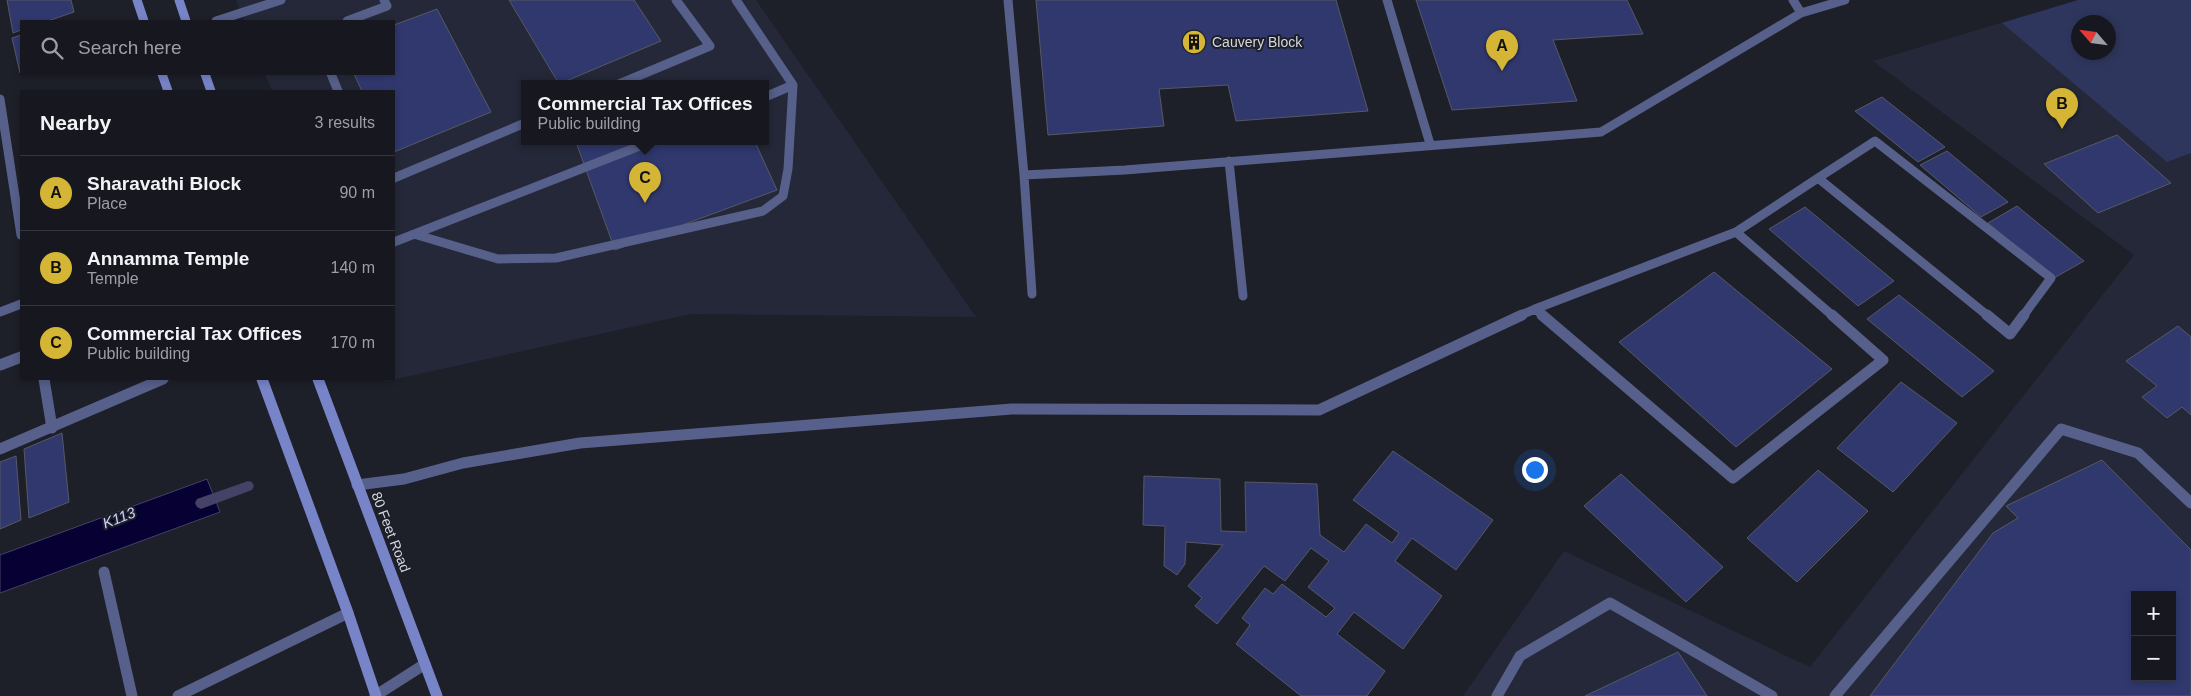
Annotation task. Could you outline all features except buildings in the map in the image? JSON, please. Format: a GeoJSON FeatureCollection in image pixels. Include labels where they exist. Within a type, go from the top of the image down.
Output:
{"type":"FeatureCollection","features":[{"type":"Feature","properties":{"kind":"main road"},"geometry":{"type":"LineString","coordinates":[[137,0],[144,20]]}},
{"type":"Feature","properties":{"kind":"main road"},"geometry":{"type":"LineString","coordinates":[[179,0],[186,20]]}},
{"type":"Feature","properties":{"kind":"main road"},"geometry":{"type":"LineString","coordinates":[[162,75],[168,90]]}},
{"type":"Feature","properties":{"kind":"main road"},"geometry":{"type":"LineString","coordinates":[[205,75],[212,90]]}},
{"type":"Feature","properties":{"kind":"main road"},"geometry":{"type":"LineString","coordinates":[[262,380],[348,612],[376,696]]}},
{"type":"Feature","properties":{"kind":"main road","name":"80 Feet Road"},"geometry":{"type":"LineString","coordinates":[[318,380],[437,696]]}},
{"type":"Feature","properties":{"kind":"street"},"geometry":{"type":"LineString","coordinates":[[219,20],[281,0]]}},
{"type":"Feature","properties":{"kind":"street"},"geometry":{"type":"LineString","coordinates":[[350,20],[387,6],[384,0]]}},
{"type":"Feature","properties":{"kind":"street"},"geometry":{"type":"LineString","coordinates":[[629,80],[710,46],[676,0]]}},
{"type":"Feature","properties":{"kind":"street"},"geometry":{"type":"LineString","coordinates":[[414,234],[498,259],[556,258],[763,211],[783,196],[788,169],[794,85],[736,0]]}},
{"type":"Feature","properties":{"kind":"street"},"geometry":{"type":"LineString","coordinates":[[1008,0],[1024,175],[1032,294]]}},
{"type":"Feature","properties":{"kind":"street"},"geometry":{"type":"LineString","coordinates":[[1387,0],[1430,144]]}},
{"type":"Feature","properties":{"kind":"street"},"geometry":{"type":"LineString","coordinates":[[1793,0],[1801,13]]}},
{"type":"Feature","properties":{"kind":"street"},"geometry":{"type":"LineString","coordinates":[[1024,175],[1601,132],[1801,13],[1845,0]]}},
{"type":"Feature","properties":{"kind":"street"},"geometry":{"type":"LineString","coordinates":[[331,75],[338,90]]}},
{"type":"Feature","properties":{"kind":"street"},"geometry":{"type":"LineString","coordinates":[[769,95],[794,85]]}},
{"type":"Feature","properties":{"kind":"street"},"geometry":{"type":"LineString","coordinates":[[0,99],[20,229]]}},
{"type":"Feature","properties":{"kind":"street"},"geometry":{"type":"LineString","coordinates":[[395,178],[521,125]]}},
{"type":"Feature","properties":{"kind":"street"},"geometry":{"type":"LineString","coordinates":[[357,485],[404,479],[463,463],[580,443],[1012,408],[1319,410],[1535,309],[1736,232],[1818,178],[1875,141],[2051,278],[2010,334],[1818,178]]}},
{"type":"Feature","properties":{"kind":"street"},"geometry":{"type":"LineString","coordinates":[[395,242],[642,145]]}},
{"type":"Feature","properties":{"kind":"street"},"geometry":{"type":"LineString","coordinates":[[1229,161],[1243,296]]}},
{"type":"Feature","properties":{"kind":"street"},"geometry":{"type":"LineString","coordinates":[[1535,309],[1733,478],[1883,360],[1736,232]]}},
{"type":"Feature","properties":{"kind":"street"},"geometry":{"type":"LineString","coordinates":[[0,312],[20,304]]}},
{"type":"Feature","properties":{"kind":"street"},"geometry":{"type":"LineString","coordinates":[[0,365],[20,356]]}},
{"type":"Feature","properties":{"kind":"street"},"geometry":{"type":"LineString","coordinates":[[44,380],[52,428]]}},
{"type":"Feature","properties":{"kind":"street"},"geometry":{"type":"LineString","coordinates":[[0,449],[161,380]]}},
{"type":"Feature","properties":{"kind":"street"},"geometry":{"type":"LineString","coordinates":[[1835,696],[2061,429],[2138,453],[2191,503]]}},
{"type":"Feature","properties":{"kind":"street"},"geometry":{"type":"LineString","coordinates":[[104,572],[132,696]]}},
{"type":"Feature","properties":{"kind":"street"},"geometry":{"type":"LineString","coordinates":[[1497,696],[1520,656],[1610,603],[1772,696]]}},
{"type":"Feature","properties":{"kind":"street"},"geometry":{"type":"LineString","coordinates":[[178,696],[348,612]]}},
{"type":"Feature","properties":{"kind":"street"},"geometry":{"type":"LineString","coordinates":[[376,696],[425,664]]}},
{"type":"Feature","properties":{"kind":"shaded area"},"geometry":{"type":"Polygon","coordinates":[[[236,0],[756,0],[976,317],[691,314],[395,379],[395,90],[272,90],[265,75],[395,75],[395,20],[244,20],[236,0]]]}},
{"type":"Feature","properties":{"kind":"shaded area"},"geometry":{"type":"Polygon","coordinates":[[[2078,0],[2191,0],[2191,696],[1463,696],[1564,551],[1810,667],[2134,255],[1873,61],[2078,0]]]}},
{"type":"Feature","properties":{"kind":"shaded area"},"geometry":{"type":"Polygon","coordinates":[[[2078,0],[2191,0],[2191,153],[2167,162],[2002,23],[2078,0]]]}},
{"type":"Feature","properties":{"kind":"water"},"geometry":{"type":"Polygon","coordinates":[[[207,479],[220,512],[0,593],[0,555],[207,479]]]}},
{"type":"Feature","properties":{"kind":"waterway","name":"K113"},"geometry":{"type":"LineString","coordinates":[[201,503],[248,486]]}},
{"type":"Feature","properties":{"kind":"place","name":"Cauvery Block"},"geometry":{"type":"Point","coordinates":[1194,42]}},
{"type":"Feature","properties":{"kind":"place","name":"Sharavathi Block"},"geometry":{"type":"Point","coordinates":[1502,71]}},
{"type":"Feature","properties":{"kind":"place","name":"Annamma Temple"},"geometry":{"type":"Point","coordinates":[2062,129]}},
{"type":"Feature","properties":{"kind":"place","name":"Commercial Tax Offices"},"geometry":{"type":"Point","coordinates":[645,203]}}]}
